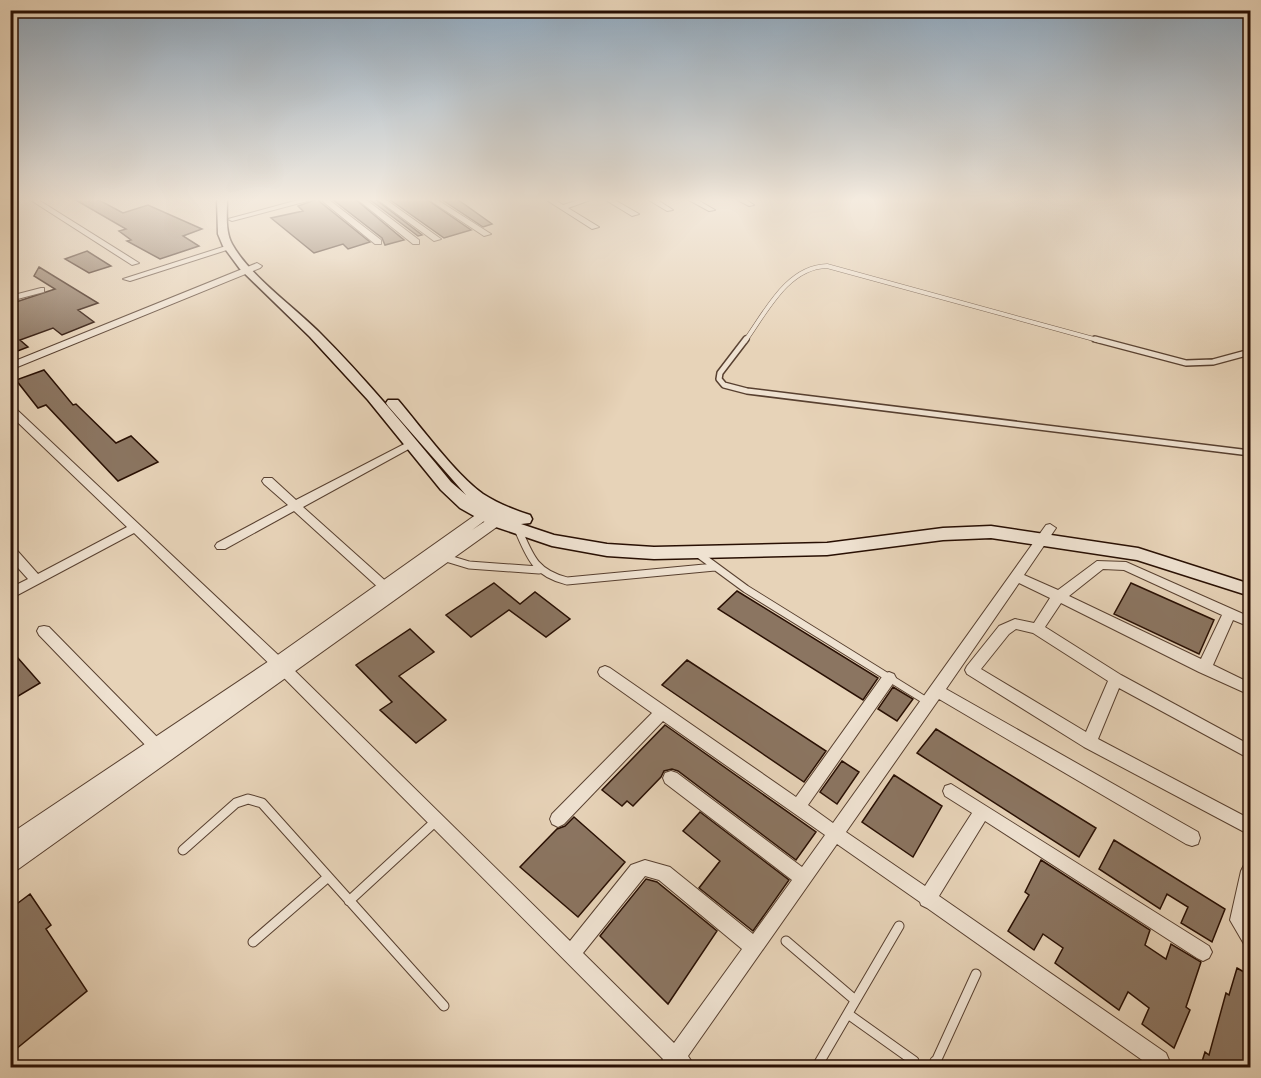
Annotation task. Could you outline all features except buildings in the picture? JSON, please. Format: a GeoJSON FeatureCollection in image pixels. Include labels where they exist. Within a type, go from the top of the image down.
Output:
{"type":"FeatureCollection","features":[{"type":"Feature","properties":{"kind":"main road"},"geometry":{"type":"LineString","coordinates":[[231,249],[326,331],[459,480],[500,517],[611,541],[653,544],[823,538],[990,521],[1138,554],[1251,590]]}},
{"type":"Feature","properties":{"kind":"main road"},"geometry":{"type":"LineString","coordinates":[[242,249],[251,266],[412,443],[446,486],[466,504],[552,540],[607,550],[696,553],[827,549],[943,534],[1047,533],[1141,544],[1251,578]]}},
{"type":"Feature","properties":{"kind":"street"},"geometry":{"type":"LineString","coordinates":[[114,249],[135,262]]}},
{"type":"Feature","properties":{"kind":"street"},"geometry":{"type":"LineString","coordinates":[[127,279],[225,249]]}},
{"type":"Feature","properties":{"kind":"street"},"geometry":{"type":"LineString","coordinates":[[10,360],[251,266]]}},
{"type":"Feature","properties":{"kind":"street"},"geometry":{"type":"LineString","coordinates":[[10,367],[251,266]]}},
{"type":"Feature","properties":{"kind":"street"},"geometry":{"type":"LineString","coordinates":[[10,299],[41,290]]}},
{"type":"Feature","properties":{"kind":"street"},"geometry":{"type":"LineString","coordinates":[[10,409],[282,668],[437,820],[571,954],[676,1064],[754,947],[1047,533]]}},
{"type":"Feature","properties":{"kind":"street"},"geometry":{"type":"LineString","coordinates":[[221,546],[412,443]]}},
{"type":"Feature","properties":{"kind":"street"},"geometry":{"type":"LineString","coordinates":[[268,481],[385,586]]}},
{"type":"Feature","properties":{"kind":"street"},"geometry":{"type":"LineString","coordinates":[[10,846],[157,747],[282,668],[446,557],[500,517]]}},
{"type":"Feature","properties":{"kind":"street"},"geometry":{"type":"LineString","coordinates":[[10,865],[282,668],[385,586],[500,517]]}},
{"type":"Feature","properties":{"kind":"street"},"geometry":{"type":"LineString","coordinates":[[10,594],[134,528]]}},
{"type":"Feature","properties":{"kind":"street"},"geometry":{"type":"LineString","coordinates":[[10,550],[36,580]]}},
{"type":"Feature","properties":{"kind":"street"},"geometry":{"type":"LineString","coordinates":[[1037,629],[1058,597],[1101,564],[1126,566],[1251,622]]}},
{"type":"Feature","properties":{"kind":"street"},"geometry":{"type":"LineString","coordinates":[[1016,576],[1251,689]]}},
{"type":"Feature","properties":{"kind":"street"},"geometry":{"type":"LineString","coordinates":[[1204,668],[1229,613]]}},
{"type":"Feature","properties":{"kind":"street"},"geometry":{"type":"LineString","coordinates":[[1251,752],[1116,679],[1037,629],[1015,624],[1004,630],[972,670],[1089,742],[1251,827]]}},
{"type":"Feature","properties":{"kind":"street"},"geometry":{"type":"LineString","coordinates":[[44,631],[157,747]]}},
{"type":"Feature","properties":{"kind":"street"},"geometry":{"type":"LineString","coordinates":[[605,672],[1159,1060]]}},
{"type":"Feature","properties":{"kind":"street"},"geometry":{"type":"LineString","coordinates":[[797,808],[889,678]]}},
{"type":"Feature","properties":{"kind":"street"},"geometry":{"type":"LineString","coordinates":[[1089,742],[1116,679]]}},
{"type":"Feature","properties":{"kind":"street"},"geometry":{"type":"LineString","coordinates":[[933,696],[1192,838]]}},
{"type":"Feature","properties":{"kind":"street"},"geometry":{"type":"LineString","coordinates":[[558,819],[662,712]]}},
{"type":"Feature","properties":{"kind":"street"},"geometry":{"type":"LineString","coordinates":[[671,778],[803,878]]}},
{"type":"Feature","properties":{"kind":"street"},"geometry":{"type":"LineString","coordinates":[[951,791],[1203,952]]}},
{"type":"Feature","properties":{"kind":"street"},"geometry":{"type":"LineString","coordinates":[[927,899],[982,811]]}},
{"type":"Feature","properties":{"kind":"street"},"geometry":{"type":"LineString","coordinates":[[571,954],[637,871],[645,868],[664,873],[754,947]]}},
{"type":"Feature","properties":{"kind":"street"},"geometry":{"type":"LineString","coordinates":[[1251,871],[1239,920],[1251,938]]}},
{"type":"Feature","properties":{"kind":"lane"},"geometry":{"type":"LineString","coordinates":[[1251,352],[1211,364],[1175,361],[827,266],[815,266],[797,273],[790,281],[720,373],[719,379],[724,385],[747,391],[1251,453]]}},
{"type":"Feature","properties":{"kind":"lane"},"geometry":{"type":"LineString","coordinates":[[500,517],[539,570],[552,579],[567,581],[715,567]]}},
{"type":"Feature","properties":{"kind":"lane"},"geometry":{"type":"LineString","coordinates":[[696,553],[747,590],[889,678],[933,696]]}},
{"type":"Feature","properties":{"kind":"lane"},"geometry":{"type":"LineString","coordinates":[[446,557],[469,565],[539,570]]}},
{"type":"Feature","properties":{"kind":"lane"},"geometry":{"type":"LineString","coordinates":[[183,850],[234,805],[244,799],[254,799],[262,803],[444,1006]]}},
{"type":"Feature","properties":{"kind":"lane"},"geometry":{"type":"LineString","coordinates":[[350,902],[437,820]]}},
{"type":"Feature","properties":{"kind":"lane"},"geometry":{"type":"LineString","coordinates":[[253,942],[327,877]]}},
{"type":"Feature","properties":{"kind":"lane"},"geometry":{"type":"LineString","coordinates":[[816,1068],[899,926]]}},
{"type":"Feature","properties":{"kind":"lane"},"geometry":{"type":"LineString","coordinates":[[786,941],[855,1000]]}},
{"type":"Feature","properties":{"kind":"lane"},"geometry":{"type":"LineString","coordinates":[[937,1066],[976,974]]}},
{"type":"Feature","properties":{"kind":"lane"},"geometry":{"type":"LineString","coordinates":[[848,1014],[914,1061]]}}]}
